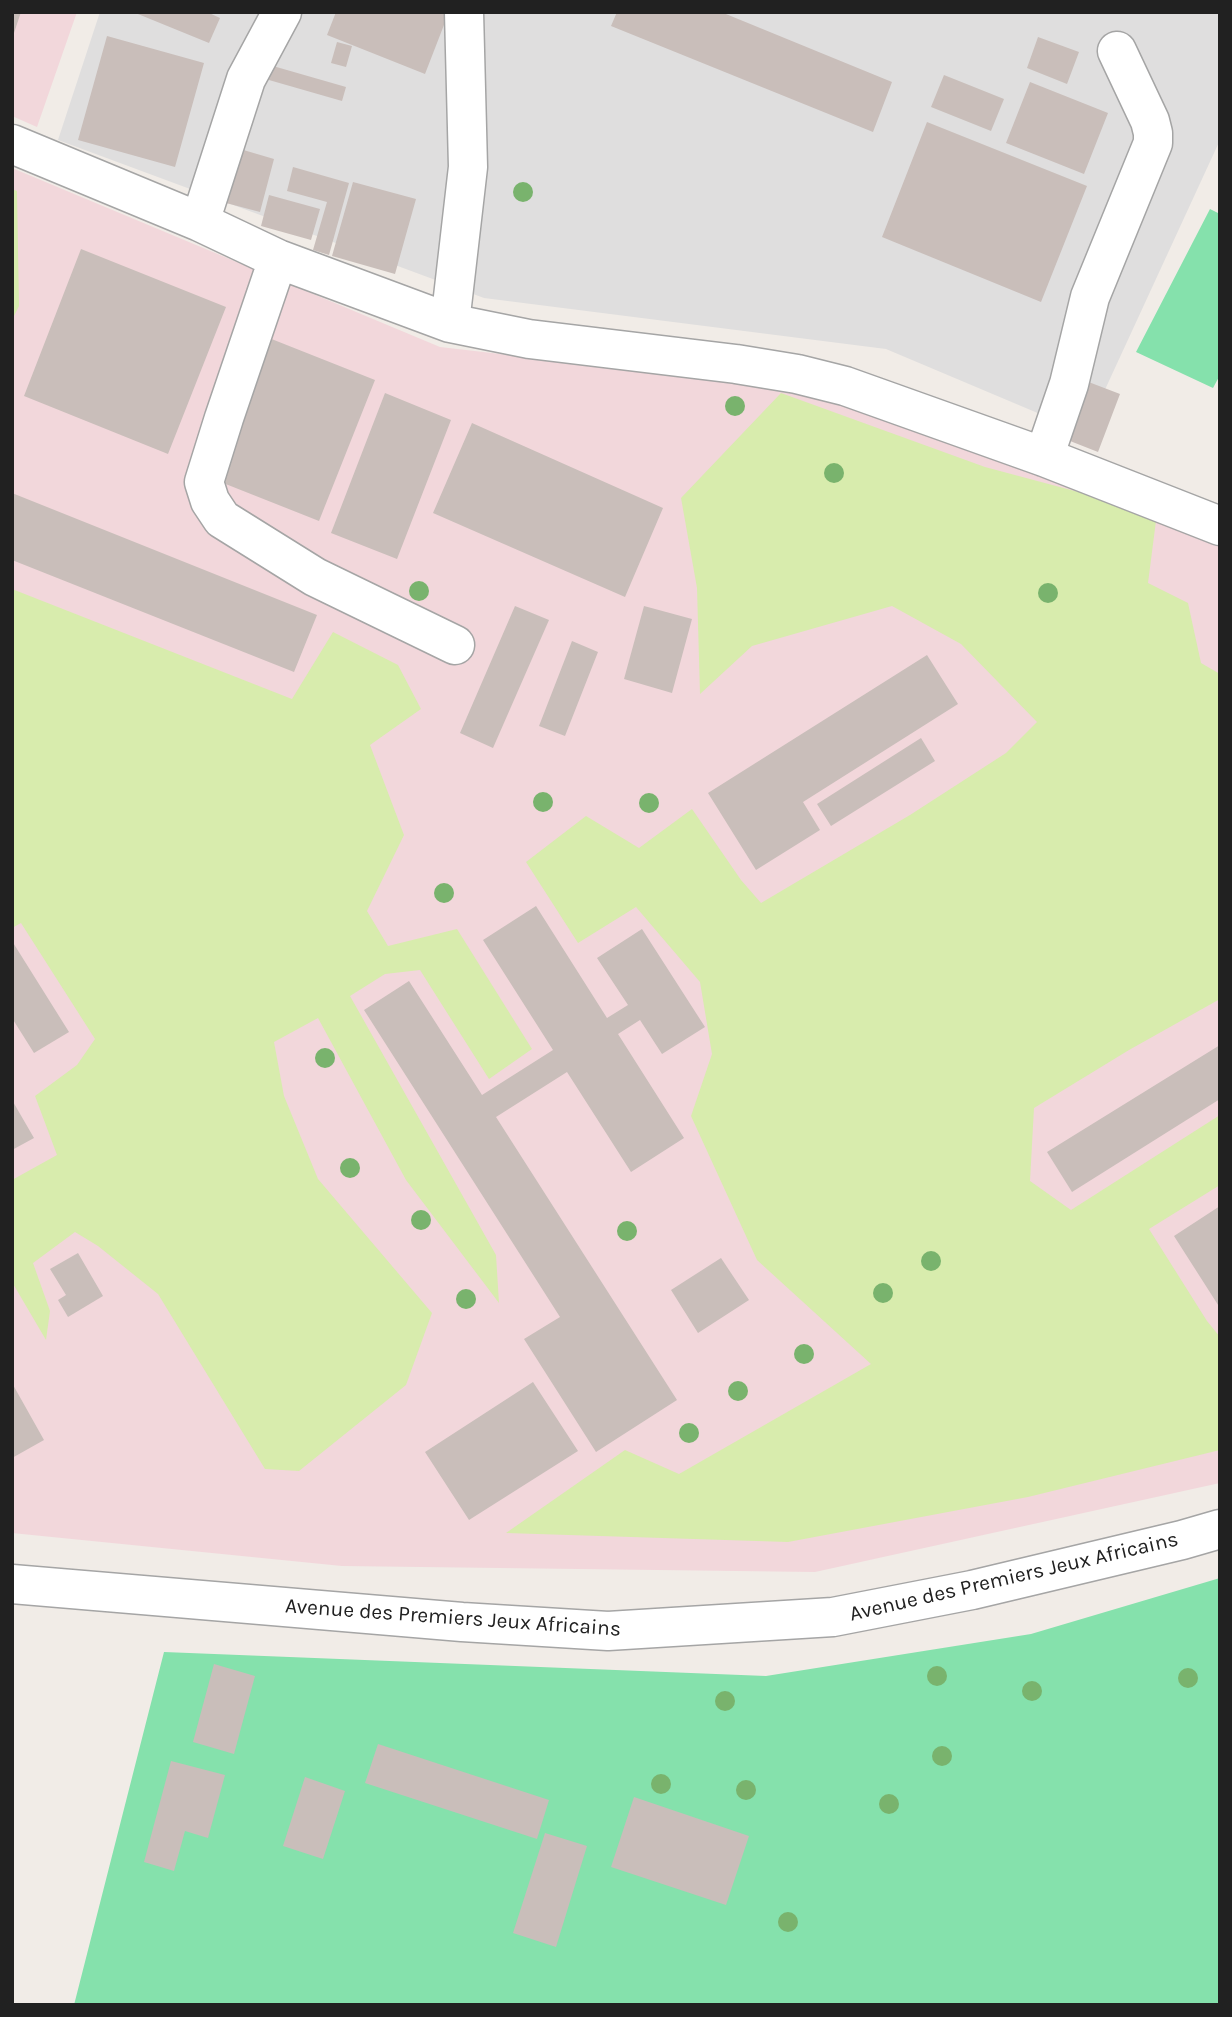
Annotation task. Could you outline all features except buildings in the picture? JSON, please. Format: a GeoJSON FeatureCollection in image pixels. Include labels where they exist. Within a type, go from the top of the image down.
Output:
{"type":"FeatureCollection","features":[{"type":"Feature","properties":{"kind":"street"},"geometry":{"type":"LineString","coordinates":[[200,222],[246,79],[282,12]]}},
{"type":"Feature","properties":{"kind":"street"},"geometry":{"type":"LineString","coordinates":[[450,323],[468,167],[464,12]]}},
{"type":"Feature","properties":{"kind":"street"},"geometry":{"type":"LineString","coordinates":[[1044,457],[1069,384],[1090,297],[1153,143],[1150,121],[1117,51]]}},
{"type":"Feature","properties":{"kind":"street"},"geometry":{"type":"LineString","coordinates":[[12,144],[200,222],[278,259],[450,323],[529,339],[736,364],[797,374],[845,386],[1044,457],[1220,526]]}},
{"type":"Feature","properties":{"kind":"street"},"geometry":{"type":"LineString","coordinates":[[278,259],[204,482],[209,501],[222,519],[315,577],[455,645]]}},
{"type":"Feature","properties":{"kind":"street","name":"Avenue des Premiers Jeux Africains"},"geometry":{"type":"LineString","coordinates":[[12,1584],[608,1632],[833,1617],[972,1590],[1220,1529]]}},
{"type":"Feature","properties":{"kind":"shaded area"},"geometry":{"type":"Polygon","coordinates":[[[12,12],[77,12],[37,127],[12,116],[12,12]]]}},
{"type":"Feature","properties":{"kind":"shaded area"},"geometry":{"type":"Polygon","coordinates":[[[100,12],[1220,12],[1220,140],[1085,433],[886,349],[484,298],[58,140],[100,12]]]}},
{"type":"Feature","properties":{"kind":"shaded area"},"geometry":{"type":"Polygon","coordinates":[[[12,168],[440,347],[829,392],[1220,539],[1220,1483],[815,1572],[342,1566],[12,1533],[12,168]]]}},
{"type":"Feature","properties":{"kind":"green space"},"geometry":{"type":"Polygon","coordinates":[[[12,189],[17,191],[19,306],[12,320],[12,189]]]}},
{"type":"Feature","properties":{"kind":"green space"},"geometry":{"type":"Polygon","coordinates":[[[1210,209],[1220,214],[1220,375],[1213,388],[1136,352],[1210,209]]]}},
{"type":"Feature","properties":{"kind":"green space"},"geometry":{"type":"Polygon","coordinates":[[[781,393],[985,467],[1157,513],[1148,583],[1188,603],[1201,663],[1220,674],[1220,999],[1034,1108],[1030,1181],[1071,1210],[1220,1115],[1220,1185],[1149,1229],[1220,1337],[1220,1450],[1028,1497],[788,1542],[506,1533],[625,1450],[679,1474],[871,1364],[757,1260],[691,1116],[712,1054],[700,982],[636,907],[578,943],[526,862],[586,816],[639,848],[692,809],[741,880],[761,903],[910,815],[1006,753],[1037,722],[961,644],[892,606],[752,646],[700,694],[697,588],[681,498],[781,393]]]}},
{"type":"Feature","properties":{"kind":"green space"},"geometry":{"type":"Polygon","coordinates":[[[12,589],[292,699],[333,632],[398,665],[421,709],[370,745],[404,835],[367,911],[388,946],[457,929],[532,1049],[489,1079],[420,970],[385,974],[350,996],[496,1255],[499,1303],[406,1180],[318,1018],[274,1042],[284,1096],[318,1179],[432,1313],[406,1385],[299,1471],[265,1469],[158,1294],[98,1246],[75,1232],[33,1263],[50,1311],[46,1340],[12,1282],[12,1180],[57,1155],[35,1096],[77,1065],[95,1039],[21,923],[12,928],[12,589]]]}},
{"type":"Feature","properties":{"kind":"green space"},"geometry":{"type":"Polygon","coordinates":[[[1220,1578],[1220,2005],[74,2005],[164,1652],[766,1676],[1031,1634],[1220,1578]]]}}]}
